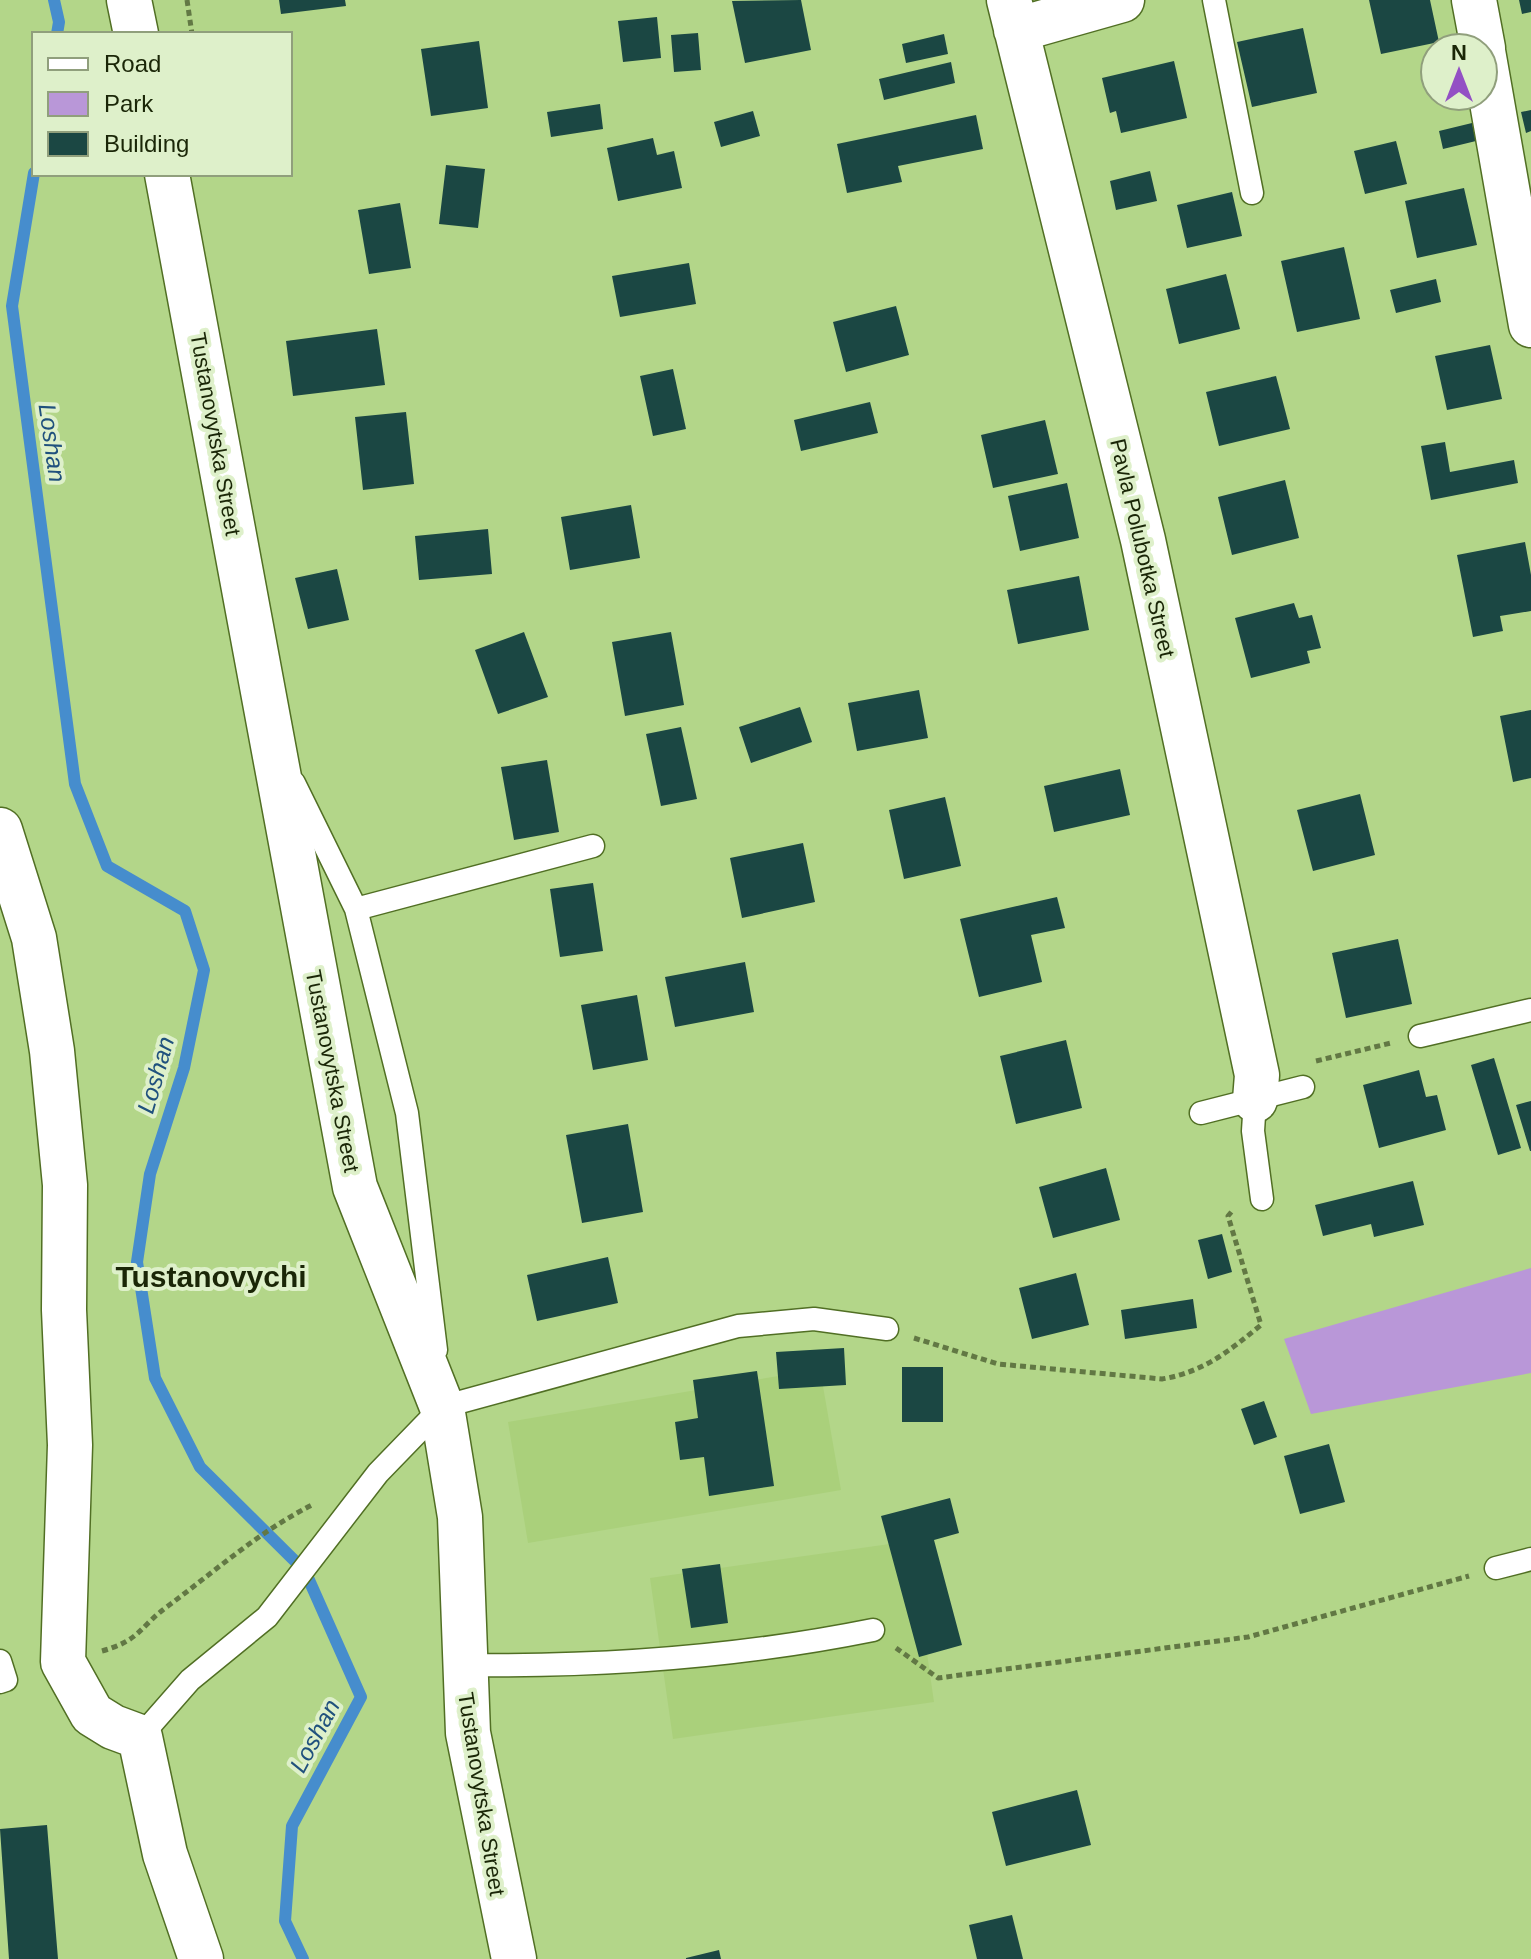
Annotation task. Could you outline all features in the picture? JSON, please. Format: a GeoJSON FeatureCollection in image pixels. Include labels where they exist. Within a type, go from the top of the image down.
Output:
{"type":"FeatureCollection","features":[{"type":"Feature","properties":{"kind":"street"},"geometry":{"type":"LineString","coordinates":[[129,0],[136,32]]}},
{"type":"Feature","properties":{"kind":"street"},"geometry":{"type":"LineString","coordinates":[[1012,15],[1122,0]]}},
{"type":"Feature","properties":{"kind":"street"},"geometry":{"type":"LineString","coordinates":[[1474,0],[1480,32]]}},
{"type":"Feature","properties":{"kind":"street","name":"Pavla Polubotka Street"},"geometry":{"type":"LineString","coordinates":[[1012,15],[1143,540],[1256,1088]]}},
{"type":"Feature","properties":{"kind":"street"},"geometry":{"type":"LineString","coordinates":[[1494,112],[1531,325]]}},
{"type":"Feature","properties":{"kind":"street","name":"Tustanovytska Street"},"geometry":{"type":"LineString","coordinates":[[167,176],[355,1187],[442,1407],[460,1517],[463,1665],[468,1733],[514,1959]]}},
{"type":"Feature","properties":{"kind":"street"},"geometry":{"type":"LineString","coordinates":[[0,830],[34,938],[52,1051],[65,1185],[64,1310],[70,1445],[63,1662],[92,1714],[113,1727],[140,1737],[165,1854],[201,1959]]}},
{"type":"Feature","properties":{"kind":"lane"},"geometry":{"type":"LineString","coordinates":[[1214,0],[1252,193]]}},
{"type":"Feature","properties":{"kind":"lane"},"geometry":{"type":"LineString","coordinates":[[269,733],[356,909],[407,1113],[442,1407]]}},
{"type":"Feature","properties":{"kind":"lane"},"geometry":{"type":"LineString","coordinates":[[356,909],[593,846]]}},
{"type":"Feature","properties":{"kind":"lane"},"geometry":{"type":"LineString","coordinates":[[1420,1036],[1531,1010]]}},
{"type":"Feature","properties":{"kind":"lane"},"geometry":{"type":"LineString","coordinates":[[1201,1113],[1256,1088],[1303,1087]]}},
{"type":"Feature","properties":{"kind":"lane"},"geometry":{"type":"LineString","coordinates":[[1256,1088],[1253,1131],[1260,1188]]}},
{"type":"Feature","properties":{"kind":"lane"},"geometry":{"type":"LineString","coordinates":[[140,1737],[190,1680],[267,1617],[378,1473],[442,1407],[738,1326],[814,1319],[887,1329]]}},
{"type":"Feature","properties":{"kind":"lane"},"geometry":{"type":"LineString","coordinates":[[1496,1568],[1531,1559]]}},
{"type":"Feature","properties":{"kind":"lane"},"geometry":{"type":"LineString","coordinates":[[463,1665],[563,1665],[801,1645],[873,1630]]}},
{"type":"Feature","properties":{"kind":"lane"},"geometry":{"type":"LineString","coordinates":[[0,1661],[6,1680],[0,1682]]}},
{"type":"Feature","properties":{"kind":"path"},"geometry":{"type":"LineString","coordinates":[[187,0],[192,32]]}},
{"type":"Feature","properties":{"kind":"path"},"geometry":{"type":"LineString","coordinates":[[1256,1088],[1420,1036]]}},
{"type":"Feature","properties":{"kind":"path"},"geometry":{"type":"LineString","coordinates":[[887,1329],[998,1364],[1162,1379],[1187,1375],[1213,1364],[1261,1325],[1228,1216],[1260,1188]]}},
{"type":"Feature","properties":{"kind":"path"},"geometry":{"type":"LineString","coordinates":[[63,1662],[128,1644],[165,1608],[292,1515]]}},
{"type":"Feature","properties":{"kind":"path"},"geometry":{"type":"LineString","coordinates":[[873,1630],[938,1678],[1248,1637],[1496,1568]]}},
{"type":"Feature","properties":{"kind":"shaded area"},"geometry":{"type":"Polygon","coordinates":[[[820,1369],[841,1490],[528,1543],[508,1422],[820,1369]]]}},
{"type":"Feature","properties":{"kind":"shaded area"},"geometry":{"type":"Polygon","coordinates":[[[911,1541],[934,1702],[673,1739],[650,1578],[911,1541]]]}},
{"type":"Feature","properties":{"kind":"green space"},"geometry":{"type":"Polygon","coordinates":[[[1531,1268],[1531,1373],[1311,1414],[1284,1339],[1531,1268]]]}},
{"type":"Feature","properties":{"kind":"building"},"geometry":{"type":"Polygon","coordinates":[[[279,0],[345,0],[346,6],[281,14],[279,0]]]}},
{"type":"Feature","properties":{"kind":"building"},"geometry":{"type":"Polygon","coordinates":[[[801,0],[811,50],[745,63],[732,1],[801,0]]]}},
{"type":"Feature","properties":{"kind":"building"},"geometry":{"type":"Polygon","coordinates":[[[1369,0],[1430,0],[1437,32],[1419,32],[1419,46],[1381,54],[1369,0]]]}},
{"type":"Feature","properties":{"kind":"building"},"geometry":{"type":"Polygon","coordinates":[[[1519,0],[1531,0],[1531,12],[1522,14],[1519,0]]]}},
{"type":"Feature","properties":{"kind":"building"},"geometry":{"type":"Polygon","coordinates":[[[657,17],[661,58],[623,62],[618,21],[657,17]]]}},
{"type":"Feature","properties":{"kind":"building"},"geometry":{"type":"Polygon","coordinates":[[[1303,28],[1317,93],[1252,107],[1237,42],[1303,28]]]}},
{"type":"Feature","properties":{"kind":"building"},"geometry":{"type":"Polygon","coordinates":[[[698,33],[701,70],[674,72],[671,35],[698,33]]]}},
{"type":"Feature","properties":{"kind":"building"},"geometry":{"type":"Polygon","coordinates":[[[944,34],[948,54],[906,63],[902,44],[944,34]]]}},
{"type":"Feature","properties":{"kind":"building"},"geometry":{"type":"Polygon","coordinates":[[[479,41],[488,108],[431,116],[421,49],[479,41]]]}},
{"type":"Feature","properties":{"kind":"building"},"geometry":{"type":"Polygon","coordinates":[[[1174,61],[1187,118],[1121,133],[1116,111],[1110,113],[1102,78],[1174,61]]]}},
{"type":"Feature","properties":{"kind":"building"},"geometry":{"type":"Polygon","coordinates":[[[951,62],[955,83],[884,100],[879,79],[951,62]]]}},
{"type":"Feature","properties":{"kind":"building"},"geometry":{"type":"Polygon","coordinates":[[[600,104],[603,129],[551,137],[547,112],[600,104]]]}},
{"type":"Feature","properties":{"kind":"building"},"geometry":{"type":"Polygon","coordinates":[[[1531,110],[1531,131],[1526,133],[1521,112],[1531,110]]]}},
{"type":"Feature","properties":{"kind":"building"},"geometry":{"type":"Polygon","coordinates":[[[753,111],[760,136],[721,147],[714,122],[753,111]]]}},
{"type":"Feature","properties":{"kind":"building"},"geometry":{"type":"Polygon","coordinates":[[[976,115],[983,149],[898,166],[902,182],[847,193],[837,144],[976,115]]]}},
{"type":"Feature","properties":{"kind":"building"},"geometry":{"type":"Polygon","coordinates":[[[1472,123],[1476,141],[1443,149],[1439,131],[1472,123]]]}},
{"type":"Feature","properties":{"kind":"building"},"geometry":{"type":"Polygon","coordinates":[[[653,138],[657,155],[674,151],[682,188],[618,201],[607,148],[653,138]]]}},
{"type":"Feature","properties":{"kind":"building"},"geometry":{"type":"Polygon","coordinates":[[[1396,141],[1407,184],[1365,194],[1354,151],[1396,141]]]}},
{"type":"Feature","properties":{"kind":"building"},"geometry":{"type":"Polygon","coordinates":[[[446,165],[485,169],[478,228],[439,224],[446,165]]]}},
{"type":"Feature","properties":{"kind":"building"},"geometry":{"type":"Polygon","coordinates":[[[1150,171],[1157,201],[1116,210],[1110,181],[1150,171]]]}},
{"type":"Feature","properties":{"kind":"building"},"geometry":{"type":"Polygon","coordinates":[[[1464,188],[1477,245],[1417,258],[1405,201],[1464,188]]]}},
{"type":"Feature","properties":{"kind":"building"},"geometry":{"type":"Polygon","coordinates":[[[1232,192],[1242,236],[1187,248],[1177,205],[1232,192]]]}},
{"type":"Feature","properties":{"kind":"building"},"geometry":{"type":"Polygon","coordinates":[[[400,203],[411,268],[369,274],[358,210],[400,203]]]}},
{"type":"Feature","properties":{"kind":"building"},"geometry":{"type":"Polygon","coordinates":[[[1344,247],[1360,319],[1297,332],[1281,261],[1344,247]]]}},
{"type":"Feature","properties":{"kind":"building"},"geometry":{"type":"Polygon","coordinates":[[[689,263],[696,304],[620,317],[612,276],[689,263]]]}},
{"type":"Feature","properties":{"kind":"building"},"geometry":{"type":"Polygon","coordinates":[[[1226,274],[1240,329],[1179,344],[1166,289],[1226,274]]]}},
{"type":"Feature","properties":{"kind":"building"},"geometry":{"type":"Polygon","coordinates":[[[1436,279],[1441,302],[1396,313],[1390,290],[1436,279]]]}},
{"type":"Feature","properties":{"kind":"building"},"geometry":{"type":"Polygon","coordinates":[[[896,306],[909,355],[846,372],[833,322],[896,306]]]}},
{"type":"Feature","properties":{"kind":"building"},"geometry":{"type":"Polygon","coordinates":[[[377,329],[385,385],[293,396],[286,341],[377,329]]]}},
{"type":"Feature","properties":{"kind":"building"},"geometry":{"type":"Polygon","coordinates":[[[1490,345],[1502,399],[1447,410],[1435,356],[1490,345]]]}},
{"type":"Feature","properties":{"kind":"building"},"geometry":{"type":"Polygon","coordinates":[[[673,369],[686,429],[653,436],[640,376],[673,369]]]}},
{"type":"Feature","properties":{"kind":"building"},"geometry":{"type":"Polygon","coordinates":[[[1276,376],[1290,429],[1219,446],[1206,392],[1276,376]]]}},
{"type":"Feature","properties":{"kind":"building"},"geometry":{"type":"Polygon","coordinates":[[[870,402],[878,433],[801,451],[794,420],[870,402]]]}},
{"type":"Feature","properties":{"kind":"building"},"geometry":{"type":"Polygon","coordinates":[[[406,412],[414,484],[363,490],[355,417],[406,412]]]}},
{"type":"Feature","properties":{"kind":"building"},"geometry":{"type":"Polygon","coordinates":[[[1045,420],[1058,474],[993,488],[981,435],[1045,420]]]}},
{"type":"Feature","properties":{"kind":"building"},"geometry":{"type":"Polygon","coordinates":[[[1445,442],[1450,472],[1514,460],[1518,483],[1431,500],[1421,446],[1445,442]]]}},
{"type":"Feature","properties":{"kind":"building"},"geometry":{"type":"Polygon","coordinates":[[[1285,480],[1299,538],[1232,555],[1218,497],[1285,480]]]}},
{"type":"Feature","properties":{"kind":"building"},"geometry":{"type":"Polygon","coordinates":[[[1067,483],[1079,538],[1020,551],[1008,496],[1067,483]]]}},
{"type":"Feature","properties":{"kind":"building"},"geometry":{"type":"Polygon","coordinates":[[[631,505],[640,558],[570,570],[561,517],[631,505]]]}},
{"type":"Feature","properties":{"kind":"building"},"geometry":{"type":"Polygon","coordinates":[[[488,529],[492,574],[419,580],[415,536],[488,529]]]}},
{"type":"Feature","properties":{"kind":"building"},"geometry":{"type":"Polygon","coordinates":[[[1525,542],[1531,575],[1531,611],[1500,616],[1503,631],[1473,637],[1457,555],[1525,542]]]}},
{"type":"Feature","properties":{"kind":"building"},"geometry":{"type":"Polygon","coordinates":[[[337,569],[349,620],[308,629],[295,578],[337,569]]]}},
{"type":"Feature","properties":{"kind":"building"},"geometry":{"type":"Polygon","coordinates":[[[1079,576],[1089,630],[1018,644],[1007,590],[1079,576]]]}},
{"type":"Feature","properties":{"kind":"building"},"geometry":{"type":"Polygon","coordinates":[[[1294,603],[1299,618],[1312,615],[1321,648],[1307,651],[1310,663],[1251,678],[1235,618],[1294,603]]]}},
{"type":"Feature","properties":{"kind":"building"},"geometry":{"type":"Polygon","coordinates":[[[524,632],[548,697],[498,714],[475,650],[524,632]]]}},
{"type":"Feature","properties":{"kind":"building"},"geometry":{"type":"Polygon","coordinates":[[[671,632],[684,705],[625,716],[612,642],[671,632]]]}},
{"type":"Feature","properties":{"kind":"building"},"geometry":{"type":"Polygon","coordinates":[[[919,690],[928,738],[857,751],[848,703],[919,690]]]}},
{"type":"Feature","properties":{"kind":"building"},"geometry":{"type":"Polygon","coordinates":[[[800,707],[812,742],[751,763],[739,727],[800,707]]]}},
{"type":"Feature","properties":{"kind":"building"},"geometry":{"type":"Polygon","coordinates":[[[1531,710],[1531,778],[1513,782],[1500,716],[1531,710]]]}},
{"type":"Feature","properties":{"kind":"building"},"geometry":{"type":"Polygon","coordinates":[[[681,727],[697,799],[661,806],[646,734],[681,727]]]}},
{"type":"Feature","properties":{"kind":"building"},"geometry":{"type":"Polygon","coordinates":[[[547,760],[559,832],[514,840],[501,767],[547,760]]]}},
{"type":"Feature","properties":{"kind":"building"},"geometry":{"type":"Polygon","coordinates":[[[1120,769],[1130,815],[1054,832],[1044,786],[1120,769]]]}},
{"type":"Feature","properties":{"kind":"building"},"geometry":{"type":"Polygon","coordinates":[[[1360,794],[1375,855],[1313,871],[1297,810],[1360,794]]]}},
{"type":"Feature","properties":{"kind":"building"},"geometry":{"type":"Polygon","coordinates":[[[945,797],[961,866],[904,879],[889,810],[945,797]]]}},
{"type":"Feature","properties":{"kind":"building"},"geometry":{"type":"Polygon","coordinates":[[[803,843],[815,902],[742,918],[730,858],[803,843]]]}},
{"type":"Feature","properties":{"kind":"building"},"geometry":{"type":"Polygon","coordinates":[[[593,883],[603,951],[560,957],[550,889],[593,883]]]}},
{"type":"Feature","properties":{"kind":"building"},"geometry":{"type":"Polygon","coordinates":[[[1057,897],[1065,928],[1031,935],[1042,982],[979,997],[960,919],[1057,897]]]}},
{"type":"Feature","properties":{"kind":"building"},"geometry":{"type":"Polygon","coordinates":[[[1398,939],[1412,1004],[1346,1018],[1332,953],[1398,939]]]}},
{"type":"Feature","properties":{"kind":"building"},"geometry":{"type":"Polygon","coordinates":[[[745,962],[754,1012],[675,1027],[665,977],[745,962]]]}},
{"type":"Feature","properties":{"kind":"building"},"geometry":{"type":"Polygon","coordinates":[[[637,995],[648,1060],[593,1070],[581,1005],[637,995]]]}},
{"type":"Feature","properties":{"kind":"building"},"geometry":{"type":"Polygon","coordinates":[[[1066,1040],[1082,1108],[1016,1124],[1000,1056],[1066,1040]]]}},
{"type":"Feature","properties":{"kind":"building"},"geometry":{"type":"Polygon","coordinates":[[[1494,1058],[1521,1148],[1498,1155],[1471,1065],[1494,1058]]]}},
{"type":"Feature","properties":{"kind":"building"},"geometry":{"type":"Polygon","coordinates":[[[1419,1070],[1426,1097],[1437,1095],[1446,1130],[1379,1148],[1363,1085],[1419,1070]]]}},
{"type":"Feature","properties":{"kind":"building"},"geometry":{"type":"Polygon","coordinates":[[[1531,1101],[1531,1151],[1530,1151],[1516,1105],[1531,1101]]]}},
{"type":"Feature","properties":{"kind":"building"},"geometry":{"type":"Polygon","coordinates":[[[628,1124],[643,1212],[582,1223],[566,1135],[628,1124]]]}},
{"type":"Feature","properties":{"kind":"building"},"geometry":{"type":"Polygon","coordinates":[[[1106,1168],[1120,1220],[1053,1238],[1039,1187],[1106,1168]]]}},
{"type":"Feature","properties":{"kind":"building"},"geometry":{"type":"Polygon","coordinates":[[[1413,1181],[1424,1225],[1374,1237],[1371,1224],[1323,1236],[1315,1205],[1413,1181]]]}},
{"type":"Feature","properties":{"kind":"building"},"geometry":{"type":"Polygon","coordinates":[[[1222,1234],[1232,1272],[1208,1279],[1198,1240],[1222,1234]]]}},
{"type":"Feature","properties":{"kind":"building"},"geometry":{"type":"Polygon","coordinates":[[[608,1257],[618,1303],[537,1321],[527,1275],[608,1257]]]}},
{"type":"Feature","properties":{"kind":"building"},"geometry":{"type":"Polygon","coordinates":[[[1076,1273],[1089,1325],[1032,1339],[1019,1288],[1076,1273]]]}},
{"type":"Feature","properties":{"kind":"building"},"geometry":{"type":"Polygon","coordinates":[[[1193,1299],[1197,1328],[1125,1339],[1121,1310],[1193,1299]]]}},
{"type":"Feature","properties":{"kind":"building"},"geometry":{"type":"Polygon","coordinates":[[[844,1348],[846,1385],[779,1389],[776,1352],[844,1348]]]}},
{"type":"Feature","properties":{"kind":"building"},"geometry":{"type":"Polygon","coordinates":[[[902,1367],[943,1367],[943,1422],[902,1422],[902,1367]]]}},
{"type":"Feature","properties":{"kind":"building"},"geometry":{"type":"Polygon","coordinates":[[[757,1371],[774,1486],[709,1496],[704,1457],[680,1460],[675,1422],[698,1418],[693,1380],[757,1371]]]}},
{"type":"Feature","properties":{"kind":"building"},"geometry":{"type":"Polygon","coordinates":[[[1264,1401],[1277,1437],[1254,1445],[1241,1409],[1264,1401]]]}},
{"type":"Feature","properties":{"kind":"building"},"geometry":{"type":"Polygon","coordinates":[[[1329,1444],[1345,1502],[1300,1514],[1284,1456],[1329,1444]]]}},
{"type":"Feature","properties":{"kind":"building"},"geometry":{"type":"Polygon","coordinates":[[[950,1498],[959,1533],[934,1540],[962,1645],[919,1657],[881,1516],[950,1498]]]}},
{"type":"Feature","properties":{"kind":"building"},"geometry":{"type":"Polygon","coordinates":[[[720,1564],[728,1623],[691,1628],[682,1569],[720,1564]]]}},
{"type":"Feature","properties":{"kind":"building"},"geometry":{"type":"Polygon","coordinates":[[[1077,1790],[1091,1845],[1006,1866],[992,1812],[1077,1790]]]}},
{"type":"Feature","properties":{"kind":"building"},"geometry":{"type":"Polygon","coordinates":[[[47,1825],[58,1959],[9,1959],[0,1829],[47,1825]]]}},
{"type":"Feature","properties":{"kind":"building"},"geometry":{"type":"Polygon","coordinates":[[[1012,1915],[1023,1959],[977,1959],[969,1925],[1012,1915]]]}},
{"type":"Feature","properties":{"kind":"building"},"geometry":{"type":"Polygon","coordinates":[[[719,1950],[721,1959],[686,1959],[686,1958],[719,1950]]]}},
{"type":"Feature","properties":{"kind":"waterway","name":"Loshan"},"geometry":{"type":"LineString","coordinates":[[54,0],[59,22],[57,32]]}},
{"type":"Feature","properties":{"kind":"waterway","name":"Loshan"},"geometry":{"type":"LineString","coordinates":[[34,176],[12,306],[75,784],[107,866],[185,911],[204,970],[184,1068],[150,1174],[137,1262],[155,1378],[200,1467],[305,1571],[361,1697],[292,1826],[285,1921],[303,1959]]}},
{"type":"Feature","properties":{"kind":"district","name":"Tustanovychi"},"geometry":{"type":"Point","coordinates":[211,1277]}}]}
